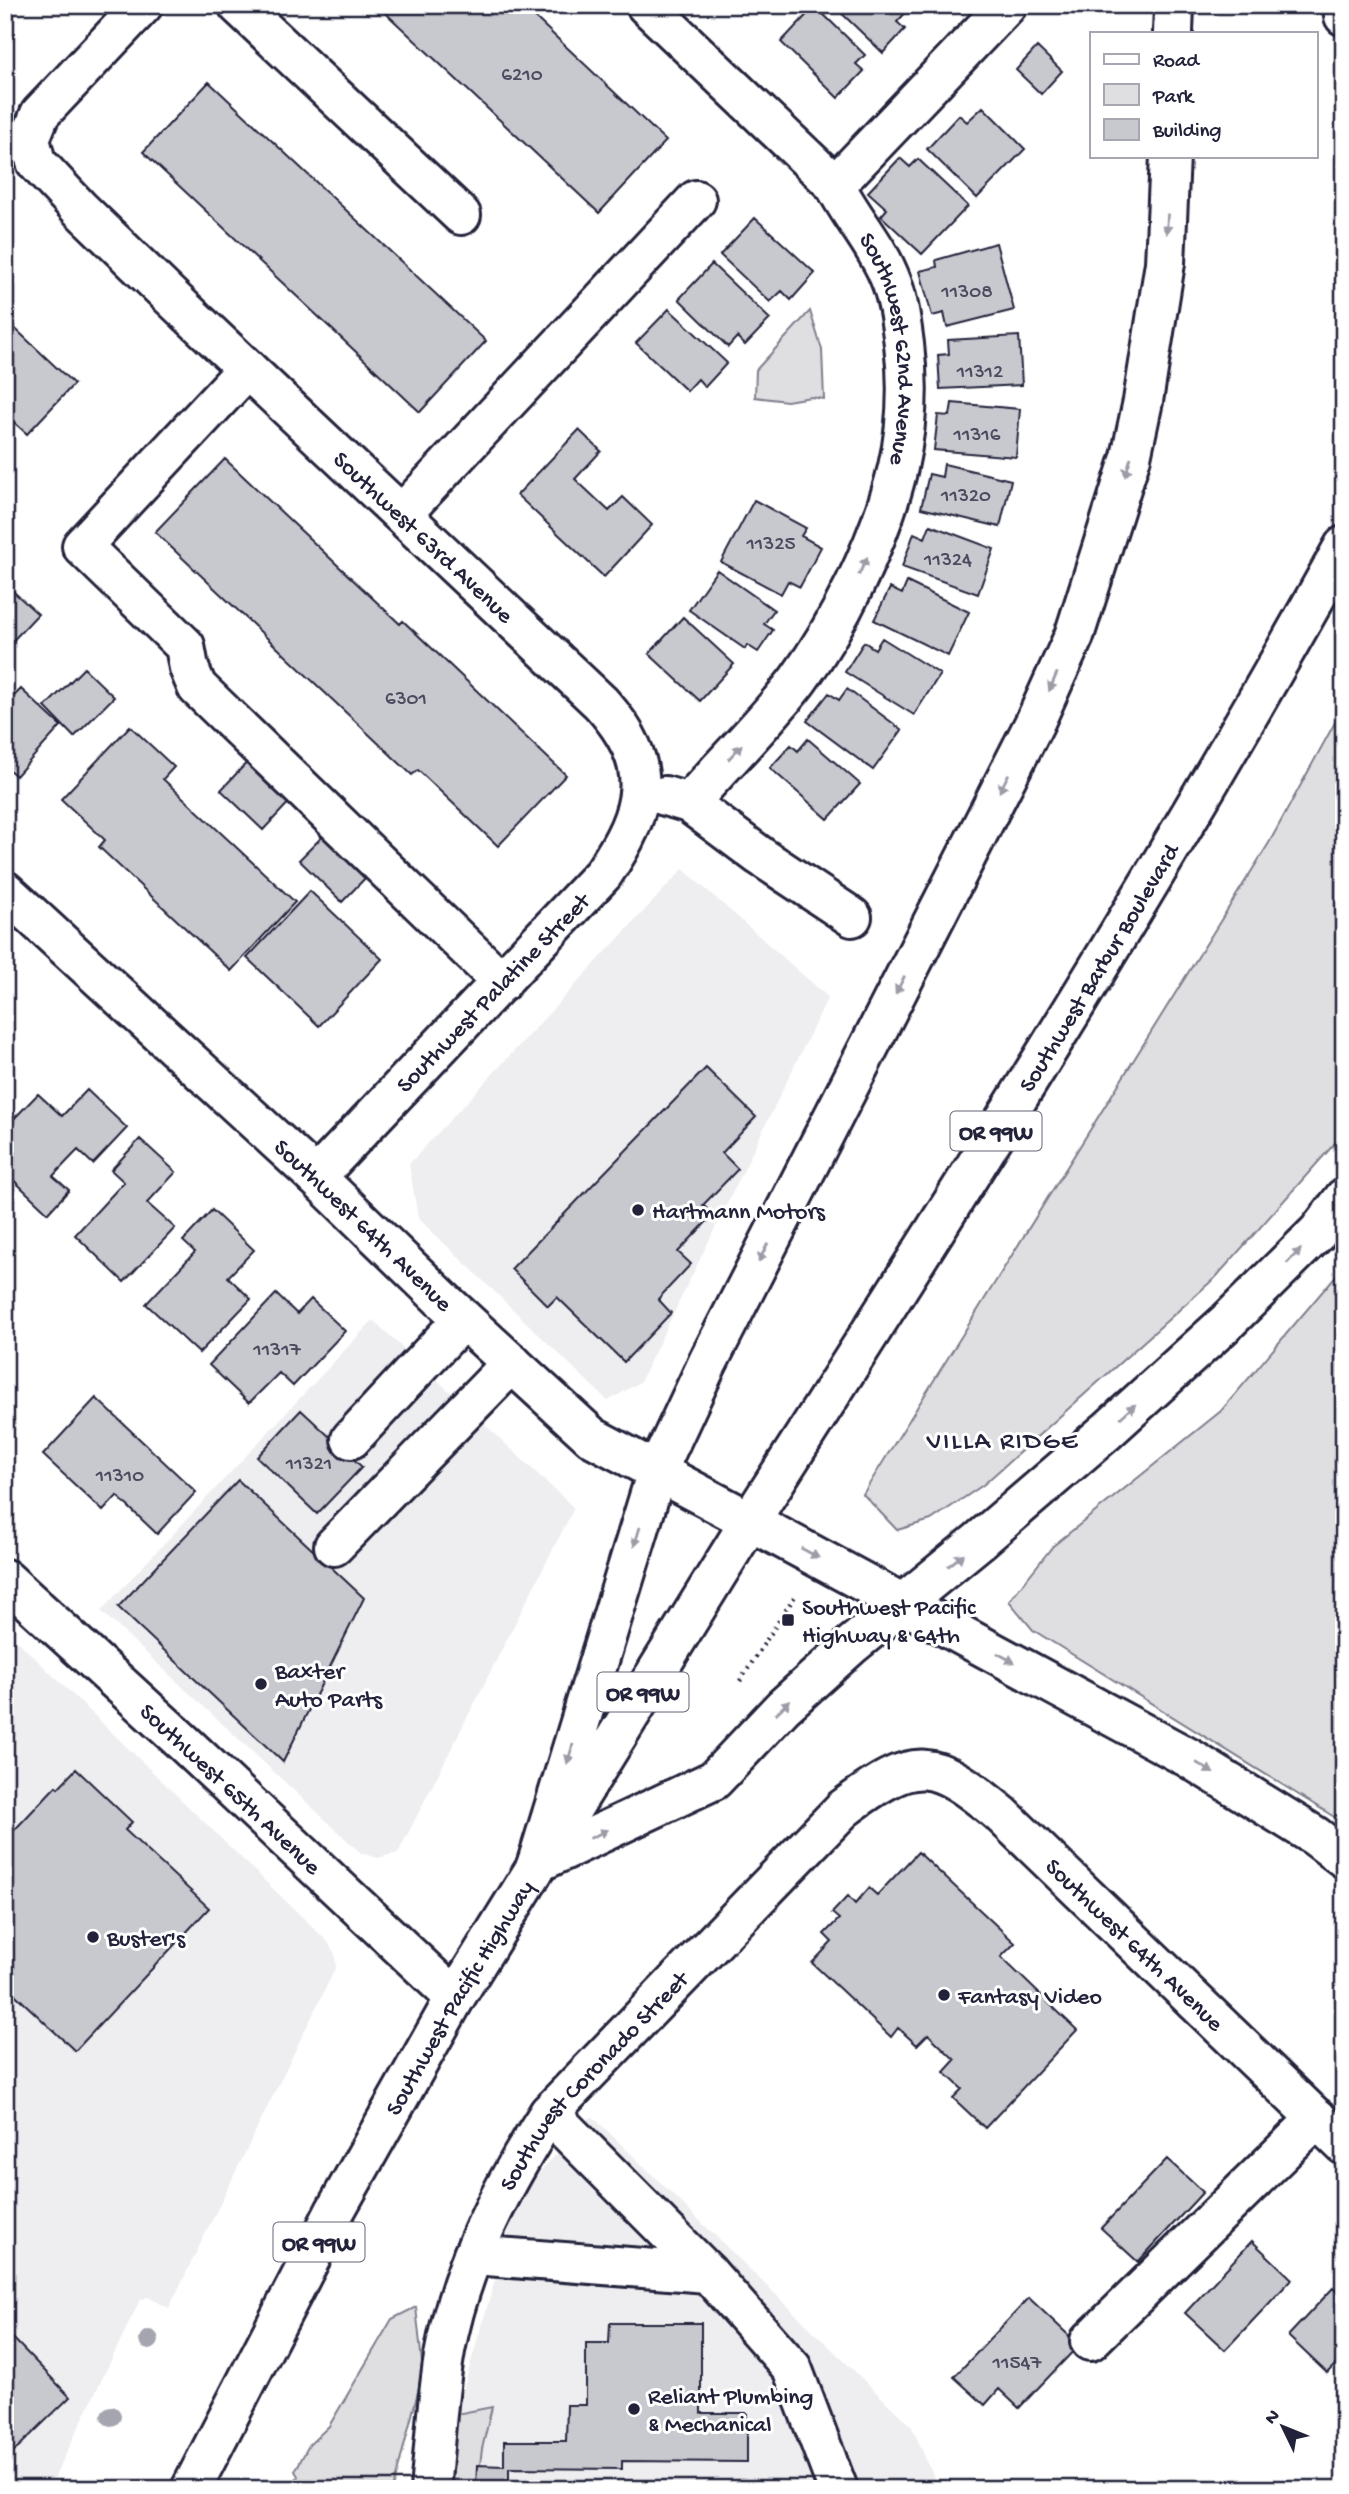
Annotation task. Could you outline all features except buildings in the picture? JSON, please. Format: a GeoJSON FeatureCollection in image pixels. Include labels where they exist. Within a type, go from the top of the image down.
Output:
{"type":"FeatureCollection","features":[{"type":"Feature","properties":{"kind":"main road"},"geometry":{"type":"LineString","coordinates":[[14,137],[40,114],[143,5]]}},
{"type":"Feature","properties":{"kind":"main road"},"geometry":{"type":"LineString","coordinates":[[238,5],[461,215]]}},
{"type":"Feature","properties":{"kind":"main road"},"geometry":{"type":"LineString","coordinates":[[835,185],[1007,5]]}},
{"type":"Feature","properties":{"kind":"main road"},"geometry":{"type":"LineString","coordinates":[[1173,32],[1174,5]]}},
{"type":"Feature","properties":{"kind":"main road"},"geometry":{"type":"LineString","coordinates":[[1343,5],[1344,16]]}},
{"type":"Feature","properties":{"kind":"main road","name":"Southwest 62nd Avenue"},"geometry":{"type":"LineString","coordinates":[[667,12],[835,185],[848,211],[869,240],[890,277],[901,319],[907,368],[906,415],[898,470],[887,510],[867,558],[824,641],[799,679],[689,803]]}},
{"type":"Feature","properties":{"kind":"main road","name":"Southwest 63rd Avenue"},"geometry":{"type":"LineString","coordinates":[[14,137],[44,173],[247,369],[558,661],[621,725],[632,747],[638,769],[639,788]]}},
{"type":"Feature","properties":{"kind":"main road"},"geometry":{"type":"LineString","coordinates":[[537,1863],[657,1471],[708,1362],[1035,722],[1074,636],[1131,457],[1143,401],[1165,263],[1170,158]]}},
{"type":"Feature","properties":{"kind":"main road"},"geometry":{"type":"LineString","coordinates":[[402,514],[696,200]]}},
{"type":"Feature","properties":{"kind":"main road"},"geometry":{"type":"LineString","coordinates":[[247,369],[82,546],[185,646],[197,687],[502,982]]}},
{"type":"Feature","properties":{"kind":"main road","name":"Southwest Barbur Boulevard"},"geometry":{"type":"LineString","coordinates":[[750,1521],[1099,967],[1336,561]]}},
{"type":"Feature","properties":{"kind":"main road"},"geometry":{"type":"LineString","coordinates":[[639,788],[689,803],[852,917]]}},
{"type":"Feature","properties":{"kind":"main road","name":"Southwest Palatine Street"},"geometry":{"type":"LineString","coordinates":[[316,1177],[603,874],[629,830],[637,808],[639,788]]}},
{"type":"Feature","properties":{"kind":"main road","name":"Southwest 64th Avenue"},"geometry":{"type":"LineString","coordinates":[[5,891],[316,1177],[463,1319],[592,1437],[1189,1758],[1315,1836],[1344,1858]]}},
{"type":"Feature","properties":{"kind":"main road"},"geometry":{"type":"LineString","coordinates":[[537,1863],[713,1780],[783,1707],[1097,1439],[1227,1322],[1318,1232],[1344,1198]]}},
{"type":"Feature","properties":{"kind":"main road"},"geometry":{"type":"LineString","coordinates":[[351,1439],[463,1319]]}},
{"type":"Feature","properties":{"kind":"main road"},"geometry":{"type":"LineString","coordinates":[[334,1546],[512,1363]]}},
{"type":"Feature","properties":{"kind":"main road","name":"Southwest Pacific Highway"},"geometry":{"type":"LineString","coordinates":[[191,2489],[335,2211],[455,1998],[750,1521]]}},
{"type":"Feature","properties":{"kind":"main road","name":"Southwest 65th Avenue"},"geometry":{"type":"LineString","coordinates":[[5,1579],[455,1998]]}},
{"type":"Feature","properties":{"kind":"main road","name":"Southwest 64th Avenue"},"geometry":{"type":"LineString","coordinates":[[914,1769],[940,1772],[963,1783],[1002,1815],[1344,2145]]}},
{"type":"Feature","properties":{"kind":"main road","name":"Southwest Coronado Street"},"geometry":{"type":"LineString","coordinates":[[430,2489],[446,2350],[472,2255],[510,2177],[549,2113],[843,1809],[892,1775],[914,1769]]}},
{"type":"Feature","properties":{"kind":"main road"},"geometry":{"type":"LineString","coordinates":[[549,2113],[708,2273],[792,2368],[838,2489]]}},
{"type":"Feature","properties":{"kind":"main road"},"geometry":{"type":"LineString","coordinates":[[1090,2341],[1317,2118]]}},
{"type":"Feature","properties":{"kind":"main road"},"geometry":{"type":"LineString","coordinates":[[472,2255],[708,2273]]}},
{"type":"Feature","properties":{"kind":"path"},"geometry":{"type":"LineString","coordinates":[[740,1681],[801,1587]]}},
{"type":"Feature","properties":{"kind":"shaded area"},"geometry":{"type":"Polygon","coordinates":[[[683,869],[828,997],[640,1382],[608,1401],[418,1218],[409,1164],[683,869]]]}},
{"type":"Feature","properties":{"kind":"shaded area"},"geometry":{"type":"Polygon","coordinates":[[[373,1320],[574,1508],[398,1853],[378,1858],[361,1853],[101,1611],[373,1320]]]}},
{"type":"Feature","properties":{"kind":"shaded area"},"geometry":{"type":"Polygon","coordinates":[[[5,1629],[327,1941],[335,1954],[336,1967],[169,2308],[148,2297],[140,2300],[49,2489],[5,2489],[5,1629]]]}},
{"type":"Feature","properties":{"kind":"shaded area"},"geometry":{"type":"Polygon","coordinates":[[[592,2116],[912,2427],[939,2489],[477,2489],[482,2449],[492,2407],[456,2414],[520,2193],[592,2116]]]}},
{"type":"Feature","properties":{"kind":"green space"},"geometry":{"type":"Polygon","coordinates":[[[810,311],[822,350],[824,399],[811,397],[787,401],[755,397],[756,370],[810,311]]]}},
{"type":"Feature","properties":{"kind":"green space"},"geometry":{"type":"Polygon","coordinates":[[[1344,706],[1344,1133],[1216,1277],[983,1485],[931,1520],[897,1530],[863,1494],[1269,843],[1344,706]]]}},
{"type":"Feature","properties":{"kind":"green space"},"geometry":{"type":"Polygon","coordinates":[[[1344,1266],[1344,1823],[1033,1630],[1009,1601],[1053,1546],[1221,1411],[1344,1266]]]}},
{"type":"Feature","properties":{"kind":"green space"},"geometry":{"type":"Polygon","coordinates":[[[416,2307],[423,2372],[393,2489],[292,2489],[298,2476],[295,2471],[309,2445],[329,2426],[392,2319],[416,2307]]]}},
{"type":"Feature","properties":{"kind":"green space"},"geometry":{"type":"Polygon","coordinates":[[[492,2407],[482,2449],[477,2489],[452,2489],[456,2414],[492,2407]]]}},
{"type":"Feature","properties":{"kind":"place","name":"Hartmann Motors"},"geometry":{"type":"Point","coordinates":[638,1210]}},
{"type":"Feature","properties":{"kind":"place","name":"Southwest Pacific Highway & 64th"},"geometry":{"type":"Point","coordinates":[788,1620]}},
{"type":"Feature","properties":{"kind":"place","name":"Baxter Auto Parts"},"geometry":{"type":"Point","coordinates":[261,1684]}},
{"type":"Feature","properties":{"kind":"place","name":"Buster's"},"geometry":{"type":"Point","coordinates":[93,1937]}},
{"type":"Feature","properties":{"kind":"place","name":"Fantasy Video"},"geometry":{"type":"Point","coordinates":[944,1995]}},
{"type":"Feature","properties":{"kind":"place","name":"Reliant Plumbing & Mechanical"},"geometry":{"type":"Point","coordinates":[634,2409]}},
{"type":"Feature","properties":{"kind":"district","name":"VILLA RIDGE"},"geometry":{"type":"Point","coordinates":[1003,1439]}}]}
